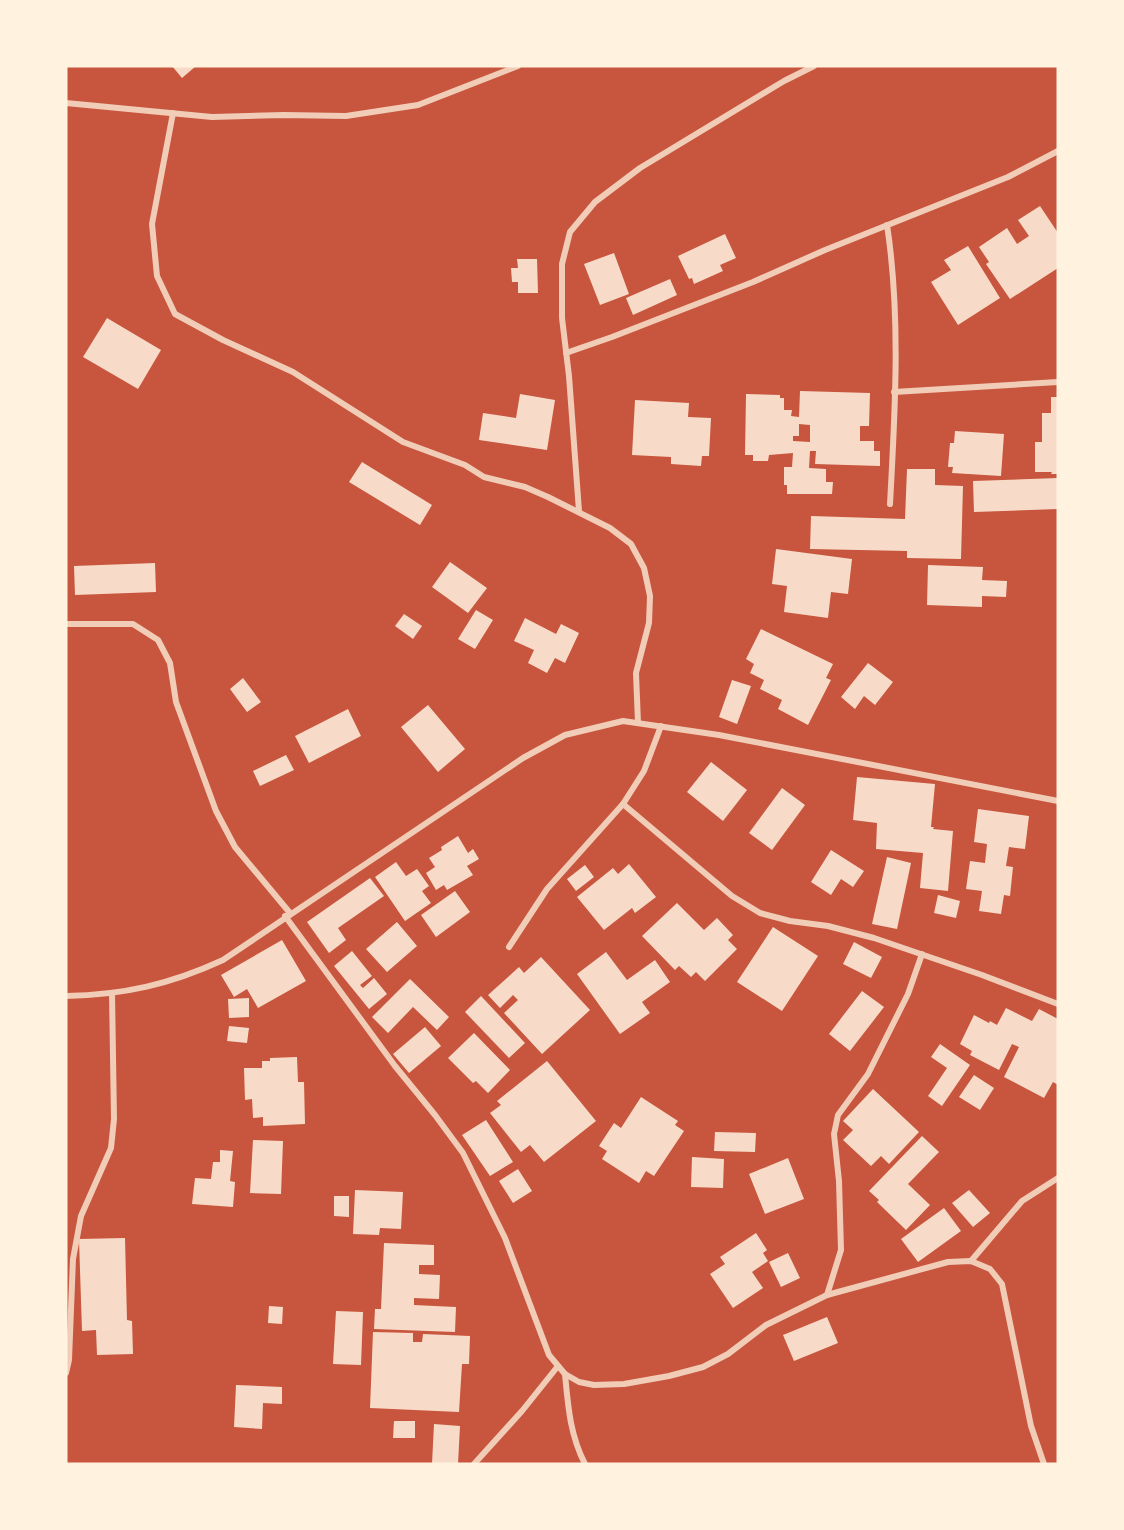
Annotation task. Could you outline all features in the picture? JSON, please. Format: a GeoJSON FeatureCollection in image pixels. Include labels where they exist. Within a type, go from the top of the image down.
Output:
{"type":"FeatureCollection","features":[{"type":"Feature","properties":{"kind":"street"},"geometry":{"type":"LineString","coordinates":[[66,103],[212,117],[346,116],[418,105],[518,66]]}},
{"type":"Feature","properties":{"kind":"street"},"geometry":{"type":"LineString","coordinates":[[579,511],[562,318],[562,275],[570,232],[595,202],[640,168],[814,66]]}},
{"type":"Feature","properties":{"kind":"street"},"geometry":{"type":"LineString","coordinates":[[172,113],[152,224],[157,276],[175,314],[223,340],[293,372],[403,442],[465,465],[484,477],[525,487],[579,511],[610,528],[631,544],[645,568],[650,596],[649,623],[636,673],[638,723]]}},
{"type":"Feature","properties":{"kind":"street"},"geometry":{"type":"LineString","coordinates":[[566,352],[612,337],[753,282],[1008,177],[1058,151]]}},
{"type":"Feature","properties":{"kind":"street"},"geometry":{"type":"LineString","coordinates":[[887,225],[893,267],[894,392],[890,504]]}},
{"type":"Feature","properties":{"kind":"street"},"geometry":{"type":"LineString","coordinates":[[894,392],[1058,382]]}},
{"type":"Feature","properties":{"kind":"street"},"geometry":{"type":"LineString","coordinates":[[66,624],[133,624],[158,640],[170,663],[176,702],[216,811],[235,847],[288,915],[395,1066],[463,1153],[506,1238],[549,1355],[565,1374],[579,1382],[594,1385],[624,1384],[703,1367],[728,1354],[766,1325],[827,1295],[948,1262],[971,1261],[990,1269],[1002,1284],[1031,1426],[1044,1464]]}},
{"type":"Feature","properties":{"kind":"street"},"geometry":{"type":"LineString","coordinates":[[66,996],[94,996],[148,987],[190,975],[223,960],[523,758],[565,735],[623,721],[719,735],[1058,801]]}},
{"type":"Feature","properties":{"kind":"street"},"geometry":{"type":"LineString","coordinates":[[509,946],[547,889],[622,804],[644,771],[661,726]]}},
{"type":"Feature","properties":{"kind":"street"},"geometry":{"type":"LineString","coordinates":[[622,804],[716,884],[760,913],[790,921],[828,926],[874,938],[1058,1004]]}},
{"type":"Feature","properties":{"kind":"street"},"geometry":{"type":"LineString","coordinates":[[827,1295],[841,1250],[839,1181],[834,1134],[838,1115],[868,1074],[908,994],[922,954]]}},
{"type":"Feature","properties":{"kind":"street"},"geometry":{"type":"LineString","coordinates":[[66,1373],[69,1360],[73,1259],[81,1216],[111,1148],[115,1072],[112,993]]}},
{"type":"Feature","properties":{"kind":"street"},"geometry":{"type":"LineString","coordinates":[[971,1261],[1022,1201],[1058,1178]]}},
{"type":"Feature","properties":{"kind":"street"},"geometry":{"type":"LineString","coordinates":[[474,1464],[522,1411],[558,1366]]}},
{"type":"Feature","properties":{"kind":"street"},"geometry":{"type":"LineString","coordinates":[[565,1374],[569,1419],[575,1444],[585,1464]]}},
{"type":"Feature","properties":{"kind":"building"},"geometry":{"type":"Polygon","coordinates":[[[172,66],[196,66],[182,78],[172,66]]]}},
{"type":"Feature","properties":{"kind":"building"},"geometry":{"type":"Polygon","coordinates":[[[1040,206],[1058,233],[1058,268],[1010,299],[986,264],[989,262],[979,247],[1007,228],[1017,244],[1029,236],[1018,220],[1040,206]]]}},
{"type":"Feature","properties":{"kind":"building"},"geometry":{"type":"Polygon","coordinates":[[[725,234],[736,258],[720,265],[723,271],[694,284],[692,278],[689,279],[678,256],[725,234]]]}},
{"type":"Feature","properties":{"kind":"building"},"geometry":{"type":"Polygon","coordinates":[[[968,246],[1000,298],[958,325],[931,282],[951,270],[944,260],[968,246]]]}},
{"type":"Feature","properties":{"kind":"building"},"geometry":{"type":"Polygon","coordinates":[[[614,253],[629,294],[600,305],[584,264],[614,253]]]}},
{"type":"Feature","properties":{"kind":"building"},"geometry":{"type":"Polygon","coordinates":[[[517,259],[537,259],[538,293],[518,293],[518,282],[512,282],[511,268],[518,268],[517,259]]]}},
{"type":"Feature","properties":{"kind":"building"},"geometry":{"type":"Polygon","coordinates":[[[670,279],[677,295],[633,315],[626,298],[670,279]]]}},
{"type":"Feature","properties":{"kind":"building"},"geometry":{"type":"Polygon","coordinates":[[[107,318],[161,350],[138,389],[83,357],[107,318]]]}},
{"type":"Feature","properties":{"kind":"building"},"geometry":{"type":"Polygon","coordinates":[[[800,391],[870,393],[869,426],[860,426],[860,441],[874,441],[874,451],[880,451],[880,466],[815,464],[816,451],[810,451],[809,468],[826,469],[826,482],[833,482],[832,494],[787,494],[787,485],[784,485],[784,467],[792,467],[793,453],[769,455],[768,461],[753,461],[753,455],[745,455],[746,394],[780,395],[780,398],[784,398],[784,410],[792,410],[791,416],[799,417],[800,391]],[[799,424],[799,436],[793,436],[793,441],[810,442],[810,425],[799,424]]]}},
{"type":"Feature","properties":{"kind":"building"},"geometry":{"type":"Polygon","coordinates":[[[520,394],[555,400],[547,450],[479,440],[483,413],[516,418],[520,394]]]}},
{"type":"Feature","properties":{"kind":"building"},"geometry":{"type":"Polygon","coordinates":[[[1051,397],[1058,397],[1058,474],[1035,472],[1035,442],[1042,442],[1042,413],[1051,413],[1051,397]]]}},
{"type":"Feature","properties":{"kind":"building"},"geometry":{"type":"Polygon","coordinates":[[[635,400],[689,403],[688,417],[711,418],[709,456],[702,456],[701,466],[671,464],[671,457],[632,455],[635,400]]]}},
{"type":"Feature","properties":{"kind":"building"},"geometry":{"type":"Polygon","coordinates":[[[955,431],[1004,434],[1001,476],[952,473],[953,467],[948,467],[950,443],[954,443],[955,431]]]}},
{"type":"Feature","properties":{"kind":"building"},"geometry":{"type":"Polygon","coordinates":[[[362,462],[432,505],[420,525],[349,482],[362,462]]]}},
{"type":"Feature","properties":{"kind":"building"},"geometry":{"type":"Polygon","coordinates":[[[907,469],[935,469],[935,485],[963,486],[961,559],[907,558],[907,551],[810,549],[811,516],[905,519],[907,469]]]}},
{"type":"Feature","properties":{"kind":"building"},"geometry":{"type":"Polygon","coordinates":[[[1058,478],[1058,509],[974,512],[973,481],[1058,478]]]}},
{"type":"Feature","properties":{"kind":"building"},"geometry":{"type":"Polygon","coordinates":[[[776,549],[852,559],[848,594],[831,592],[828,618],[784,612],[787,586],[772,584],[776,549]]]}},
{"type":"Feature","properties":{"kind":"building"},"geometry":{"type":"Polygon","coordinates":[[[450,562],[487,588],[468,613],[432,587],[450,562]]]}},
{"type":"Feature","properties":{"kind":"building"},"geometry":{"type":"Polygon","coordinates":[[[155,563],[156,592],[75,595],[74,566],[155,563]]]}},
{"type":"Feature","properties":{"kind":"building"},"geometry":{"type":"Polygon","coordinates":[[[928,565],[983,567],[982,580],[1007,581],[1006,597],[982,596],[982,607],[927,605],[928,565]]]}},
{"type":"Feature","properties":{"kind":"building"},"geometry":{"type":"Polygon","coordinates":[[[476,610],[493,620],[475,649],[458,639],[476,610]]]}},
{"type":"Feature","properties":{"kind":"building"},"geometry":{"type":"Polygon","coordinates":[[[404,614],[422,626],[413,639],[395,626],[404,614]]]}},
{"type":"Feature","properties":{"kind":"building"},"geometry":{"type":"Polygon","coordinates":[[[525,618],[556,634],[561,624],[579,633],[565,663],[555,658],[547,673],[528,663],[534,650],[514,641],[525,618]]]}},
{"type":"Feature","properties":{"kind":"building"},"geometry":{"type":"Polygon","coordinates":[[[761,629],[833,664],[826,678],[831,680],[808,725],[778,709],[782,700],[760,689],[764,680],[750,673],[754,664],[746,659],[761,629]]]}},
{"type":"Feature","properties":{"kind":"building"},"geometry":{"type":"Polygon","coordinates":[[[868,663],[893,682],[875,705],[864,696],[855,709],[841,697],[868,663]]]}},
{"type":"Feature","properties":{"kind":"building"},"geometry":{"type":"Polygon","coordinates":[[[243,678],[261,702],[247,712],[230,689],[243,678]]]}},
{"type":"Feature","properties":{"kind":"building"},"geometry":{"type":"Polygon","coordinates":[[[732,680],[751,686],[737,724],[719,717],[732,680]]]}},
{"type":"Feature","properties":{"kind":"building"},"geometry":{"type":"Polygon","coordinates":[[[428,705],[465,749],[438,772],[401,727],[428,705]]]}},
{"type":"Feature","properties":{"kind":"building"},"geometry":{"type":"Polygon","coordinates":[[[348,709],[361,736],[309,763],[295,736],[348,709]]]}},
{"type":"Feature","properties":{"kind":"building"},"geometry":{"type":"Polygon","coordinates":[[[286,755],[294,770],[260,786],[253,771],[286,755]]]}},
{"type":"Feature","properties":{"kind":"building"},"geometry":{"type":"Polygon","coordinates":[[[711,762],[747,790],[723,821],[687,792],[711,762]]]}},
{"type":"Feature","properties":{"kind":"building"},"geometry":{"type":"Polygon","coordinates":[[[857,777],[935,784],[931,827],[953,831],[948,891],[920,888],[923,853],[876,849],[877,823],[853,820],[857,777]]]}},
{"type":"Feature","properties":{"kind":"building"},"geometry":{"type":"Polygon","coordinates":[[[782,788],[805,805],[772,850],[749,833],[782,788]]]}},
{"type":"Feature","properties":{"kind":"building"},"geometry":{"type":"Polygon","coordinates":[[[978,809],[1029,816],[1025,849],[1009,847],[1006,866],[1013,867],[1010,896],[1004,895],[1001,914],[979,911],[982,891],[966,889],[970,861],[985,863],[987,844],[974,842],[978,809]]]}},
{"type":"Feature","properties":{"kind":"building"},"geometry":{"type":"Polygon","coordinates":[[[458,836],[468,853],[473,849],[479,859],[467,866],[473,875],[447,890],[444,885],[436,890],[426,873],[435,867],[429,858],[458,836]]]}},
{"type":"Feature","properties":{"kind":"building"},"geometry":{"type":"Polygon","coordinates":[[[831,850],[864,871],[853,887],[841,879],[831,895],[811,882],[831,850]]]}},
{"type":"Feature","properties":{"kind":"building"},"geometry":{"type":"Polygon","coordinates":[[[887,857],[911,863],[897,929],[872,924],[887,857]]]}},
{"type":"Feature","properties":{"kind":"building"},"geometry":{"type":"Polygon","coordinates":[[[396,862],[406,876],[417,869],[429,886],[422,891],[431,903],[405,921],[375,877],[396,862]]]}},
{"type":"Feature","properties":{"kind":"building"},"geometry":{"type":"Polygon","coordinates":[[[629,864],[656,897],[635,913],[632,908],[604,930],[577,897],[613,868],[618,874],[629,864]]]}},
{"type":"Feature","properties":{"kind":"building"},"geometry":{"type":"Polygon","coordinates":[[[585,865],[594,877],[576,891],[567,879],[585,865]]]}},
{"type":"Feature","properties":{"kind":"building"},"geometry":{"type":"Polygon","coordinates":[[[370,878],[384,896],[338,928],[346,940],[329,953],[307,922],[370,878]]]}},
{"type":"Feature","properties":{"kind":"building"},"geometry":{"type":"Polygon","coordinates":[[[455,891],[470,912],[436,937],[421,915],[455,891]]]}},
{"type":"Feature","properties":{"kind":"building"},"geometry":{"type":"Polygon","coordinates":[[[938,895],[960,901],[956,918],[934,913],[938,895]]]}},
{"type":"Feature","properties":{"kind":"building"},"geometry":{"type":"Polygon","coordinates":[[[677,903],[704,930],[717,918],[733,935],[728,940],[737,949],[705,981],[696,972],[691,977],[679,966],[675,970],[642,936],[677,903]]]}},
{"type":"Feature","properties":{"kind":"building"},"geometry":{"type":"Polygon","coordinates":[[[397,922],[417,946],[387,972],[366,949],[397,922]]]}},
{"type":"Feature","properties":{"kind":"building"},"geometry":{"type":"Polygon","coordinates":[[[773,927],[818,956],[782,1011],[737,982],[773,927]]]}},
{"type":"Feature","properties":{"kind":"building"},"geometry":{"type":"Polygon","coordinates":[[[282,940],[306,981],[258,1008],[247,989],[234,997],[221,975],[282,940]]]}},
{"type":"Feature","properties":{"kind":"building"},"geometry":{"type":"Polygon","coordinates":[[[854,942],[882,957],[871,978],[843,964],[854,942]]]}},
{"type":"Feature","properties":{"kind":"building"},"geometry":{"type":"Polygon","coordinates":[[[352,951],[372,976],[360,985],[363,988],[374,978],[387,994],[369,1009],[334,966],[352,951]]]}},
{"type":"Feature","properties":{"kind":"building"},"geometry":{"type":"Polygon","coordinates":[[[606,952],[627,980],[655,960],[670,982],[642,1002],[650,1013],[620,1034],[577,974],[606,952]]]}},
{"type":"Feature","properties":{"kind":"building"},"geometry":{"type":"Polygon","coordinates":[[[541,957],[590,1010],[542,1054],[504,1013],[518,1000],[513,995],[500,1008],[488,995],[519,967],[524,973],[541,957]]]}},
{"type":"Feature","properties":{"kind":"building"},"geometry":{"type":"Polygon","coordinates":[[[410,979],[449,1017],[437,1030],[413,1007],[388,1033],[372,1017],[410,979]]]}},
{"type":"Feature","properties":{"kind":"building"},"geometry":{"type":"Polygon","coordinates":[[[862,991],[884,1007],[850,1051],[829,1034],[862,991]]]}},
{"type":"Feature","properties":{"kind":"building"},"geometry":{"type":"Polygon","coordinates":[[[481,996],[525,1043],[509,1058],[465,1012],[481,996]]]}},
{"type":"Feature","properties":{"kind":"building"},"geometry":{"type":"Polygon","coordinates":[[[249,998],[249,1017],[229,1018],[228,999],[249,998]]]}},
{"type":"Feature","properties":{"kind":"building"},"geometry":{"type":"Polygon","coordinates":[[[1006,1008],[1032,1021],[1039,1009],[1058,1019],[1058,1085],[1053,1082],[1044,1098],[1004,1077],[1019,1047],[1012,1044],[999,1070],[970,1055],[972,1051],[960,1044],[974,1015],[997,1025],[1006,1008]]]}},
{"type":"Feature","properties":{"kind":"building"},"geometry":{"type":"Polygon","coordinates":[[[229,1026],[249,1028],[247,1043],[227,1041],[229,1026]]]}},
{"type":"Feature","properties":{"kind":"building"},"geometry":{"type":"Polygon","coordinates":[[[425,1027],[441,1046],[409,1073],[393,1054],[425,1027]]]}},
{"type":"Feature","properties":{"kind":"building"},"geometry":{"type":"Polygon","coordinates":[[[474,1033],[510,1070],[488,1093],[476,1081],[473,1083],[448,1058],[474,1033]]]}},
{"type":"Feature","properties":{"kind":"building"},"geometry":{"type":"Polygon","coordinates":[[[940,1044],[970,1065],[942,1106],[928,1096],[947,1068],[931,1057],[940,1044]]]}},
{"type":"Feature","properties":{"kind":"building"},"geometry":{"type":"Polygon","coordinates":[[[297,1057],[298,1082],[304,1082],[305,1124],[263,1126],[263,1117],[253,1118],[252,1099],[245,1100],[244,1068],[262,1068],[262,1061],[270,1061],[270,1058],[297,1057]]]}},
{"type":"Feature","properties":{"kind":"building"},"geometry":{"type":"Polygon","coordinates":[[[547,1061],[596,1121],[544,1162],[530,1145],[521,1152],[490,1113],[501,1105],[497,1101],[547,1061]]]}},
{"type":"Feature","properties":{"kind":"building"},"geometry":{"type":"Polygon","coordinates":[[[974,1075],[994,1088],[980,1110],[959,1097],[974,1075]]]}},
{"type":"Feature","properties":{"kind":"building"},"geometry":{"type":"Polygon","coordinates":[[[873,1089],[919,1132],[889,1164],[881,1156],[871,1166],[843,1140],[853,1130],[843,1121],[873,1089]]]}},
{"type":"Feature","properties":{"kind":"building"},"geometry":{"type":"Polygon","coordinates":[[[641,1097],[678,1121],[675,1125],[684,1131],[654,1176],[646,1171],[639,1183],[602,1159],[607,1151],[599,1146],[614,1123],[621,1128],[641,1097]]]}},
{"type":"Feature","properties":{"kind":"building"},"geometry":{"type":"Polygon","coordinates":[[[486,1120],[513,1162],[490,1176],[462,1135],[486,1120]]]}},
{"type":"Feature","properties":{"kind":"building"},"geometry":{"type":"Polygon","coordinates":[[[715,1132],[756,1133],[755,1152],[714,1151],[715,1132]]]}},
{"type":"Feature","properties":{"kind":"building"},"geometry":{"type":"Polygon","coordinates":[[[922,1136],[939,1152],[908,1184],[930,1205],[906,1230],[869,1191],[922,1136]]]}},
{"type":"Feature","properties":{"kind":"building"},"geometry":{"type":"Polygon","coordinates":[[[253,1140],[283,1141],[281,1194],[250,1193],[253,1140]]]}},
{"type":"Feature","properties":{"kind":"building"},"geometry":{"type":"Polygon","coordinates":[[[220,1150],[233,1151],[230,1181],[235,1182],[233,1207],[192,1204],[195,1178],[211,1179],[213,1162],[220,1162],[220,1150]]]}},
{"type":"Feature","properties":{"kind":"building"},"geometry":{"type":"Polygon","coordinates":[[[692,1157],[724,1159],[723,1188],[691,1187],[692,1157]]]}},
{"type":"Feature","properties":{"kind":"building"},"geometry":{"type":"Polygon","coordinates":[[[788,1158],[804,1199],[765,1214],[749,1174],[788,1158]]]}},
{"type":"Feature","properties":{"kind":"building"},"geometry":{"type":"Polygon","coordinates":[[[518,1169],[532,1191],[513,1203],[499,1181],[518,1169]]]}},
{"type":"Feature","properties":{"kind":"building"},"geometry":{"type":"Polygon","coordinates":[[[355,1190],[403,1192],[401,1229],[380,1228],[379,1235],[353,1234],[355,1190]]]}},
{"type":"Feature","properties":{"kind":"building"},"geometry":{"type":"Polygon","coordinates":[[[969,1190],[990,1213],[973,1227],[952,1203],[969,1190]]]}},
{"type":"Feature","properties":{"kind":"building"},"geometry":{"type":"Polygon","coordinates":[[[334,1196],[349,1196],[349,1217],[334,1216],[334,1196]]]}},
{"type":"Feature","properties":{"kind":"building"},"geometry":{"type":"Polygon","coordinates":[[[944,1208],[961,1231],[918,1262],[901,1239],[944,1208]]]}},
{"type":"Feature","properties":{"kind":"building"},"geometry":{"type":"Polygon","coordinates":[[[756,1233],[767,1250],[763,1253],[768,1261],[752,1272],[763,1288],[733,1308],[710,1274],[725,1264],[720,1257],[756,1233]]]}},
{"type":"Feature","properties":{"kind":"building"},"geometry":{"type":"Polygon","coordinates":[[[125,1238],[127,1320],[132,1321],[133,1354],[97,1355],[96,1330],[82,1331],[79,1239],[125,1238]]]}},
{"type":"Feature","properties":{"kind":"building"},"geometry":{"type":"Polygon","coordinates":[[[384,1243],[434,1245],[434,1265],[419,1265],[419,1274],[440,1275],[439,1299],[414,1298],[414,1305],[456,1307],[455,1332],[374,1329],[375,1309],[381,1309],[384,1243]]]}},
{"type":"Feature","properties":{"kind":"building"},"geometry":{"type":"Polygon","coordinates":[[[788,1253],[800,1278],[781,1287],[769,1262],[788,1253]]]}},
{"type":"Feature","properties":{"kind":"building"},"geometry":{"type":"Polygon","coordinates":[[[269,1306],[283,1307],[282,1324],[268,1323],[269,1306]]]}},
{"type":"Feature","properties":{"kind":"building"},"geometry":{"type":"Polygon","coordinates":[[[336,1311],[363,1312],[361,1365],[333,1364],[336,1311]]]}},
{"type":"Feature","properties":{"kind":"building"},"geometry":{"type":"Polygon","coordinates":[[[827,1317],[838,1343],[794,1361],[783,1335],[827,1317]]]}},
{"type":"Feature","properties":{"kind":"building"},"geometry":{"type":"Polygon","coordinates":[[[373,1332],[413,1333],[413,1342],[422,1342],[423,1334],[470,1336],[469,1364],[462,1364],[459,1412],[370,1408],[373,1332]]]}},
{"type":"Feature","properties":{"kind":"building"},"geometry":{"type":"Polygon","coordinates":[[[236,1385],[282,1387],[282,1404],[263,1403],[262,1429],[234,1427],[236,1385]]]}},
{"type":"Feature","properties":{"kind":"building"},"geometry":{"type":"Polygon","coordinates":[[[394,1421],[415,1421],[415,1438],[393,1438],[394,1421]]]}},
{"type":"Feature","properties":{"kind":"building"},"geometry":{"type":"Polygon","coordinates":[[[434,1424],[460,1426],[458,1464],[432,1464],[434,1424]]]}}]}
